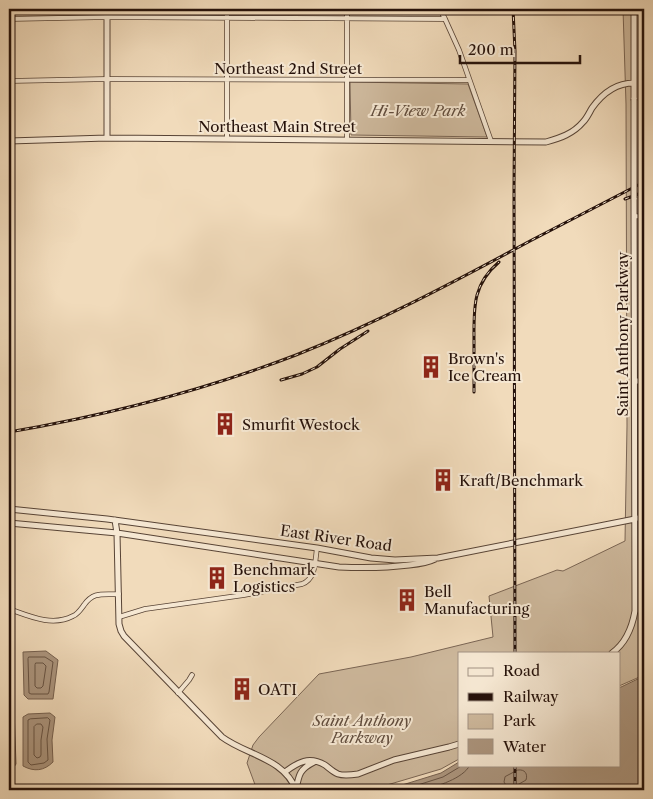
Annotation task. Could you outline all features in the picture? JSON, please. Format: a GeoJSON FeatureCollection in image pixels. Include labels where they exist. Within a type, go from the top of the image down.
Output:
{"type":"FeatureCollection","features":[{"type":"Feature","properties":{"kind":"street"},"geometry":{"type":"LineString","coordinates":[[107,9],[107,138]]}},
{"type":"Feature","properties":{"kind":"street"},"geometry":{"type":"LineString","coordinates":[[227,9],[227,138]]}},
{"type":"Feature","properties":{"kind":"street"},"geometry":{"type":"LineString","coordinates":[[347,9],[347,139]]}},
{"type":"Feature","properties":{"kind":"street"},"geometry":{"type":"LineString","coordinates":[[440,9],[459,50],[491,141]]}},
{"type":"Feature","properties":{"kind":"street","name":"Saint Anthony Parkway"},"geometry":{"type":"LineString","coordinates":[[613,652],[627,637],[635,611],[634,9]]}},
{"type":"Feature","properties":{"kind":"street"},"geometry":{"type":"LineString","coordinates":[[9,19],[107,17],[445,19]]}},
{"type":"Feature","properties":{"kind":"street","name":"Northeast 2nd Street"},"geometry":{"type":"LineString","coordinates":[[9,81],[107,78],[470,80]]}},
{"type":"Feature","properties":{"kind":"street","name":"Northeast Main Street"},"geometry":{"type":"LineString","coordinates":[[9,141],[107,138],[227,138],[546,142],[563,137],[573,131],[584,121],[599,98],[608,90],[634,83]]}},
{"type":"Feature","properties":{"kind":"street"},"geometry":{"type":"LineString","coordinates":[[634,216],[644,217]]}},
{"type":"Feature","properties":{"kind":"street"},"geometry":{"type":"LineString","coordinates":[[635,381],[644,381]]}},
{"type":"Feature","properties":{"kind":"street","name":"East River Road"},"geometry":{"type":"LineString","coordinates":[[9,509],[115,520],[317,548],[371,558],[395,560],[438,558]]}},
{"type":"Feature","properties":{"kind":"street"},"geometry":{"type":"LineString","coordinates":[[438,558],[644,516]]}},
{"type":"Feature","properties":{"kind":"street"},"geometry":{"type":"LineString","coordinates":[[115,520],[118,533],[119,617],[121,631],[124,636],[222,737],[236,746],[272,763],[285,772],[296,790]]}},
{"type":"Feature","properties":{"kind":"street","name":"East River Road"},"geometry":{"type":"LineString","coordinates":[[9,523],[118,533],[360,568],[385,568],[431,561],[438,558]]}},
{"type":"Feature","properties":{"kind":"street"},"geometry":{"type":"LineString","coordinates":[[119,617],[144,609],[244,595],[302,584],[309,580],[313,573],[317,548]]}},
{"type":"Feature","properties":{"kind":"street"},"geometry":{"type":"LineString","coordinates":[[9,609],[47,621],[54,621],[74,616],[88,599],[96,594],[119,594]]}},
{"type":"Feature","properties":{"kind":"street"},"geometry":{"type":"LineString","coordinates":[[178,692],[192,675]]}},
{"type":"Feature","properties":{"kind":"street"},"geometry":{"type":"LineString","coordinates":[[285,772],[300,762],[309,761],[321,764],[338,774],[352,775],[394,760],[458,744]]}},
{"type":"Feature","properties":{"kind":"street"},"geometry":{"type":"LineString","coordinates":[[296,790],[301,772],[306,766],[314,762]]}},
{"type":"Feature","properties":{"kind":"green space","name":"Saint Anthony Parkway"},"geometry":{"type":"Polygon","coordinates":[[[623,9],[641,9],[644,324],[644,675],[620,686],[620,652],[458,652],[458,760],[441,769],[387,785],[377,790],[257,790],[247,763],[253,745],[319,674],[411,657],[493,637],[489,596],[557,570],[563,571],[625,541],[627,426],[626,104],[623,9]]]}},
{"type":"Feature","properties":{"kind":"green space","name":"Hi-View Park"},"geometry":{"type":"Polygon","coordinates":[[[350,82],[468,84],[487,137],[351,135],[350,82]]]}},
{"type":"Feature","properties":{"kind":"water"},"geometry":{"type":"Polygon","coordinates":[[[9,647],[12,653],[16,764],[12,770],[9,770],[9,647]]]}},
{"type":"Feature","properties":{"kind":"water"},"geometry":{"type":"Polygon","coordinates":[[[46,651],[58,660],[53,699],[28,699],[24,695],[23,652],[46,651]]]}},
{"type":"Feature","properties":{"kind":"water"},"geometry":{"type":"Polygon","coordinates":[[[644,676],[644,790],[386,790],[441,773],[458,763],[458,766],[620,766],[620,688],[644,676]]]}},
{"type":"Feature","properties":{"kind":"water"},"geometry":{"type":"Polygon","coordinates":[[[50,713],[55,717],[52,740],[53,762],[42,769],[27,768],[23,766],[23,717],[28,714],[50,713]]]}},
{"type":"Feature","properties":{"kind":"railway"},"geometry":{"type":"LineString","coordinates":[[513,9],[515,51],[515,652]]}},
{"type":"Feature","properties":{"kind":"railway"},"geometry":{"type":"LineString","coordinates":[[9,432],[82,418],[154,401],[225,380],[296,355],[415,301],[644,182]]}},
{"type":"Feature","properties":{"kind":"railway"},"geometry":{"type":"LineString","coordinates":[[625,199],[644,192]]}},
{"type":"Feature","properties":{"kind":"railway"},"geometry":{"type":"LineString","coordinates":[[474,392],[474,318],[476,298],[484,279],[499,262]]}},
{"type":"Feature","properties":{"kind":"railway"},"geometry":{"type":"LineString","coordinates":[[281,380],[317,367],[368,331]]}},
{"type":"Feature","properties":{"kind":"railway"},"geometry":{"type":"LineString","coordinates":[[515,766],[515,790]]}},
{"type":"Feature","properties":{"kind":"place","name":"Brown's Ice Cream"},"geometry":{"type":"Point","coordinates":[431,367]}},
{"type":"Feature","properties":{"kind":"place","name":"Smurfit Westock"},"geometry":{"type":"Point","coordinates":[225,424]}},
{"type":"Feature","properties":{"kind":"place","name":"Kraft/Benchmark"},"geometry":{"type":"Point","coordinates":[443,480]}},
{"type":"Feature","properties":{"kind":"place","name":"Benchmark Logistics"},"geometry":{"type":"Point","coordinates":[217,578]}},
{"type":"Feature","properties":{"kind":"place","name":"Bell Manufacturing"},"geometry":{"type":"Point","coordinates":[407,600]}},
{"type":"Feature","properties":{"kind":"place","name":"OATI"},"geometry":{"type":"Point","coordinates":[242,689]}}]}
